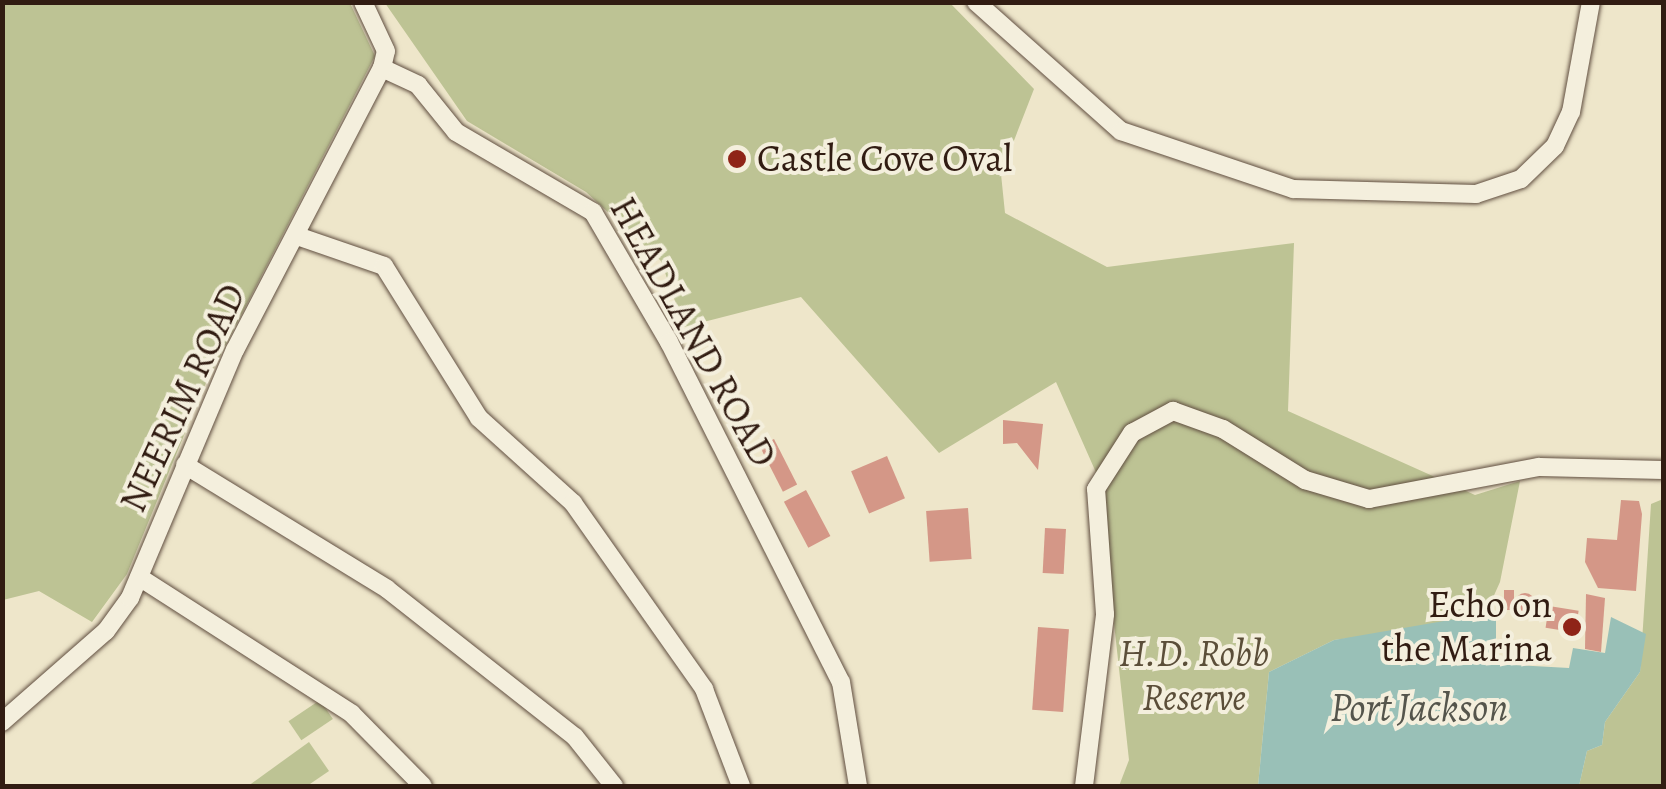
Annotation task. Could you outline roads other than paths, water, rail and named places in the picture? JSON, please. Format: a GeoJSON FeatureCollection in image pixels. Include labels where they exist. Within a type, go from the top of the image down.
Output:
{"type":"FeatureCollection","features":[{"type":"Feature","properties":{"kind":"street"},"geometry":{"type":"LineString","coordinates":[[363,2],[386,51],[382,68]]}},
{"type":"Feature","properties":{"kind":"street"},"geometry":{"type":"LineString","coordinates":[[976,2],[1120,131],[1293,189],[1476,194],[1521,179],[1556,146],[1571,112],[1591,2]]}},
{"type":"Feature","properties":{"kind":"street","name":"NEERIM ROAD"},"geometry":{"type":"LineString","coordinates":[[2,722],[106,631],[139,577],[184,466],[382,68]]}},
{"type":"Feature","properties":{"kind":"street","name":"HEADLAND ROAD"},"geometry":{"type":"LineString","coordinates":[[382,68],[418,85],[456,132],[592,212],[669,342],[841,682],[858,786]]}},
{"type":"Feature","properties":{"kind":"street"},"geometry":{"type":"LineString","coordinates":[[297,236],[384,266],[479,418],[572,504],[712,701],[741,786]]}},
{"type":"Feature","properties":{"kind":"street"},"geometry":{"type":"LineString","coordinates":[[1084,786],[1106,614],[1096,489],[1132,433],[1173,411],[1223,429],[1306,480],[1369,499],[1539,467],[1664,470]]}},
{"type":"Feature","properties":{"kind":"street"},"geometry":{"type":"LineString","coordinates":[[184,466],[413,608],[574,737],[614,786]]}},
{"type":"Feature","properties":{"kind":"street"},"geometry":{"type":"LineString","coordinates":[[139,577],[352,714],[423,786]]}},
{"type":"Feature","properties":{"kind":"water","name":"Port Jackson"},"geometry":{"type":"Polygon","coordinates":[[[1496,612],[1496,664],[1569,668],[1573,648],[1605,653],[1611,617],[1646,634],[1640,672],[1605,722],[1602,745],[1587,751],[1579,786],[1258,786],[1269,672],[1334,640],[1496,612]]]}},
{"type":"Feature","properties":{"kind":"place","name":"Castle Cove Oval"},"geometry":{"type":"Point","coordinates":[737,159]}},
{"type":"Feature","properties":{"kind":"place","name":"Echo on the Marina"},"geometry":{"type":"Point","coordinates":[1572,627]}},
{"type":"Feature","properties":{"kind":"park label","name":"H.D. Robb Reserve"},"geometry":{"type":"Point","coordinates":[1194,676]}}]}
